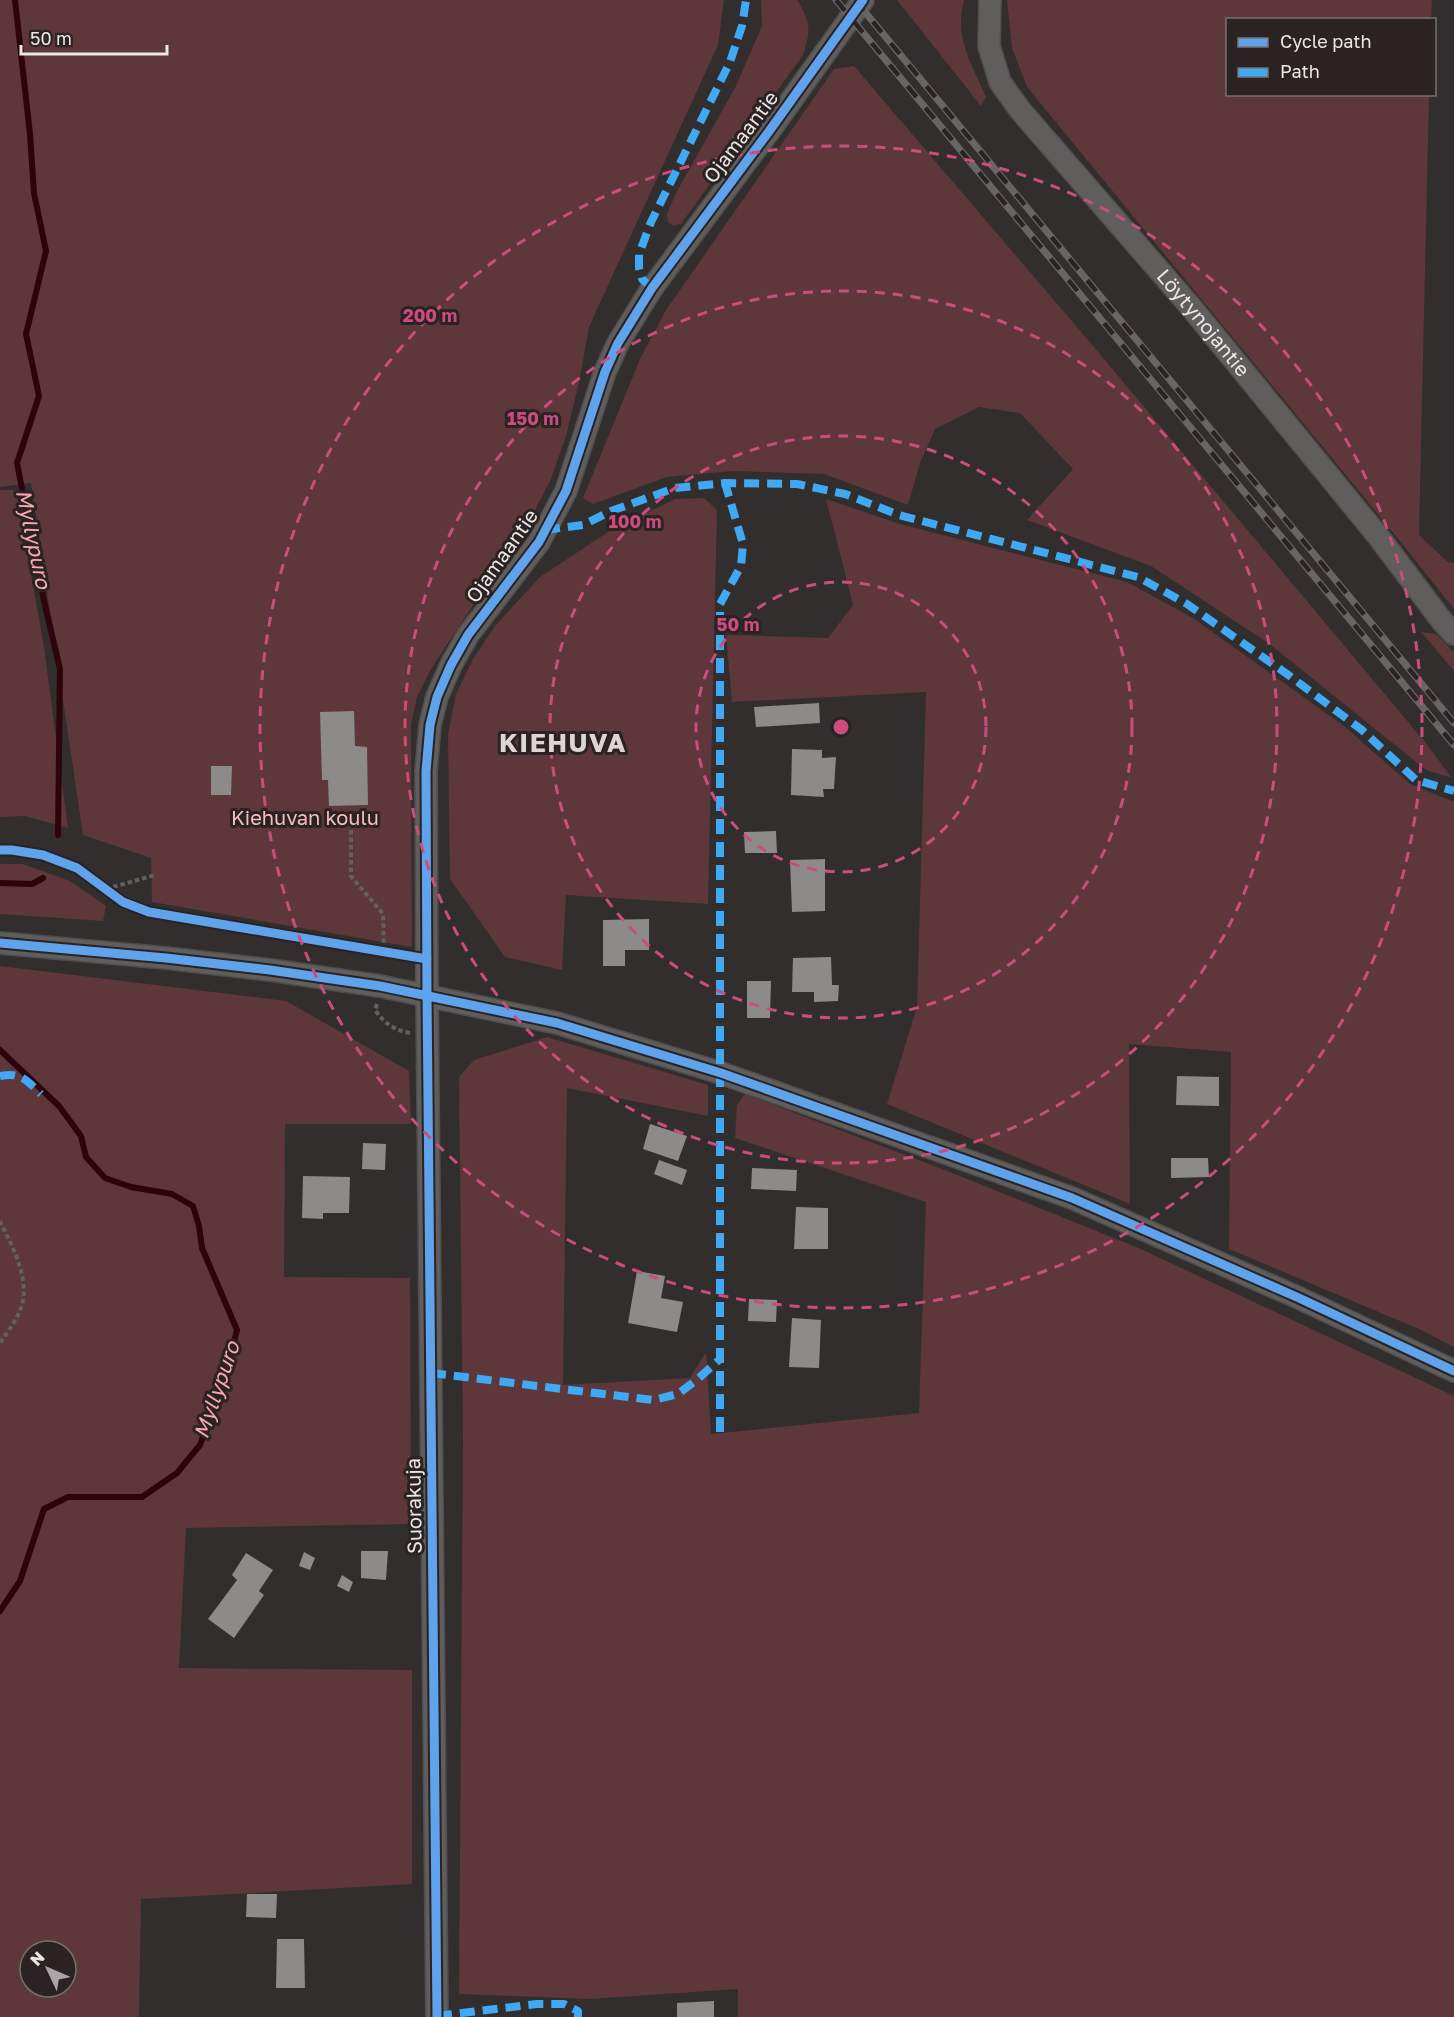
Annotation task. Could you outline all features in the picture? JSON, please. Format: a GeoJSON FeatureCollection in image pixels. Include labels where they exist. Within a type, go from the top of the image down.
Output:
{"type":"FeatureCollection","features":[{"type":"Feature","properties":{"kind":"street","name":"Ojamaantie"},"geometry":{"type":"LineString","coordinates":[[427,995],[426,771],[430,725],[437,697],[451,665],[468,635],[542,536],[566,491],[605,372],[652,288],[770,130],[863,0]]}},
{"type":"Feature","properties":{"kind":"street","name":"Löytynojantie"},"geometry":{"type":"LineString","coordinates":[[990,0],[989,46],[1000,82],[1020,110],[1190,306],[1378,536],[1454,634]]}},
{"type":"Feature","properties":{"kind":"street"},"geometry":{"type":"LineString","coordinates":[[0,943],[189,960],[270,970],[380,986],[557,1023],[721,1073],[1072,1198],[1299,1298],[1454,1371]]}},
{"type":"Feature","properties":{"kind":"street","name":"Suorakuja"},"geometry":{"type":"LineString","coordinates":[[427,995],[437,2017]]}},
{"type":"Feature","properties":{"kind":"path"},"geometry":{"type":"LineString","coordinates":[[351,815],[351,876],[383,914],[384,952],[375,1010],[383,1021],[396,1030],[428,1037]]}},
{"type":"Feature","properties":{"kind":"path"},"geometry":{"type":"LineString","coordinates":[[103,887],[155,875]]}},
{"type":"Feature","properties":{"kind":"path"},"geometry":{"type":"LineString","coordinates":[[103,887],[115,896]]}},
{"type":"Feature","properties":{"kind":"path"},"geometry":{"type":"LineString","coordinates":[[372,950],[395,954]]}},
{"type":"Feature","properties":{"kind":"path"},"geometry":{"type":"LineString","coordinates":[[0,1221],[15,1253],[24,1284],[19,1313],[0,1343]]}},
{"type":"Feature","properties":{"kind":"green space","name":"Kiehuvan koulu"},"geometry":{"type":"Polygon","coordinates":[[[0,0],[724,0],[718,45],[589,327],[566,436],[551,479],[532,516],[431,669],[417,697],[411,724],[412,947],[152,902],[151,858],[83,835],[31,483],[0,487],[0,0]]]}},
{"type":"Feature","properties":{"kind":"green space"},"geometry":{"type":"Polygon","coordinates":[[[761,0],[797,0],[805,14],[808,27],[803,55],[681,224],[673,226],[668,222],[667,214],[676,193],[736,86],[762,26],[761,0]]]}},
{"type":"Feature","properties":{"kind":"green space"},"geometry":{"type":"Polygon","coordinates":[[[897,0],[964,0],[961,26],[966,50],[986,96],[981,106],[897,0]]]}},
{"type":"Feature","properties":{"kind":"green space"},"geometry":{"type":"Polygon","coordinates":[[[1007,0],[1432,0],[1431,18],[1226,18],[1226,96],[1429,96],[1419,535],[1448,562],[1454,563],[1454,609],[1027,87],[1012,48],[1007,0]]]}},
{"type":"Feature","properties":{"kind":"green space"},"geometry":{"type":"Polygon","coordinates":[[[854,66],[1094,347],[1425,742],[1452,778],[1426,770],[1271,645],[1151,566],[1027,520],[1073,469],[1020,413],[979,407],[935,429],[920,463],[908,505],[824,474],[733,471],[667,477],[593,504],[583,498],[640,359],[666,310],[834,69],[854,66]]]}},
{"type":"Feature","properties":{"kind":"green space"},"geometry":{"type":"Polygon","coordinates":[[[0,490],[16,490],[44,647],[68,828],[25,816],[0,817],[0,490]]]}},
{"type":"Feature","properties":{"kind":"green space"},"geometry":{"type":"Polygon","coordinates":[[[704,498],[717,510],[708,904],[566,895],[562,970],[505,957],[450,879],[448,734],[456,694],[473,659],[495,626],[540,577],[608,532],[675,499],[704,498]]]}},
{"type":"Feature","properties":{"kind":"green space"},"geometry":{"type":"Polygon","coordinates":[[[826,499],[900,524],[1127,582],[1193,618],[1344,726],[1410,784],[1454,802],[1454,1347],[1419,1329],[1229,1249],[1231,1052],[1129,1044],[1130,1204],[887,1104],[917,1007],[926,692],[732,702],[726,635],[828,638],[853,605],[826,499]]]}},
{"type":"Feature","properties":{"kind":"green space"},"geometry":{"type":"Polygon","coordinates":[[[1421,632],[1436,634],[1454,652],[1454,671],[1421,632]]]}},
{"type":"Feature","properties":{"kind":"green space"},"geometry":{"type":"Polygon","coordinates":[[[0,864],[23,864],[70,881],[106,906],[103,921],[0,914],[0,864]]]}},
{"type":"Feature","properties":{"kind":"green space"},"geometry":{"type":"Polygon","coordinates":[[[0,966],[286,1001],[409,1071],[411,1124],[285,1124],[284,1277],[410,1278],[411,1524],[186,1528],[179,1668],[412,1670],[412,1884],[141,1899],[139,2017],[0,2017],[0,966]]]}},
{"type":"Feature","properties":{"kind":"green space"},"geometry":{"type":"Polygon","coordinates":[[[547,1037],[708,1085],[708,1116],[567,1088],[563,1385],[690,1378],[706,1352],[711,1434],[919,1413],[926,1202],[735,1138],[737,1105],[745,1094],[950,1172],[1141,1249],[1454,1396],[1454,2017],[738,2017],[738,1989],[590,1999],[459,1994],[463,1441],[459,1077],[474,1060],[547,1037]]]}},
{"type":"Feature","properties":{"kind":"building"},"geometry":{"type":"Polygon","coordinates":[[[819,703],[820,723],[756,727],[754,707],[819,703]]]}},
{"type":"Feature","properties":{"kind":"building"},"geometry":{"type":"Polygon","coordinates":[[[354,711],[355,746],[367,747],[368,805],[329,806],[328,780],[322,780],[320,712],[354,711]]]}},
{"type":"Feature","properties":{"kind":"building"},"geometry":{"type":"Polygon","coordinates":[[[792,749],[822,750],[822,758],[836,757],[834,789],[823,789],[824,797],[791,795],[792,749]]]}},
{"type":"Feature","properties":{"kind":"building"},"geometry":{"type":"Polygon","coordinates":[[[211,766],[232,766],[231,795],[211,795],[211,766]]]}},
{"type":"Feature","properties":{"kind":"building"},"geometry":{"type":"Polygon","coordinates":[[[776,831],[777,853],[745,853],[744,832],[776,831]]]}},
{"type":"Feature","properties":{"kind":"building"},"geometry":{"type":"Polygon","coordinates":[[[825,859],[825,911],[792,912],[790,860],[825,859]]]}},
{"type":"Feature","properties":{"kind":"building"},"geometry":{"type":"Polygon","coordinates":[[[649,919],[649,950],[625,950],[625,966],[603,966],[603,920],[649,919]]]}},
{"type":"Feature","properties":{"kind":"building"},"geometry":{"type":"Polygon","coordinates":[[[831,957],[832,985],[839,985],[838,1001],[814,1002],[814,992],[792,992],[793,958],[831,957]]]}},
{"type":"Feature","properties":{"kind":"building"},"geometry":{"type":"Polygon","coordinates":[[[747,981],[771,981],[770,1018],[747,1018],[747,981]]]}},
{"type":"Feature","properties":{"kind":"building"},"geometry":{"type":"Polygon","coordinates":[[[1177,1076],[1219,1077],[1219,1106],[1176,1105],[1177,1076]]]}},
{"type":"Feature","properties":{"kind":"building"},"geometry":{"type":"Polygon","coordinates":[[[650,1124],[687,1136],[678,1161],[643,1149],[650,1124]]]}},
{"type":"Feature","properties":{"kind":"building"},"geometry":{"type":"Polygon","coordinates":[[[363,1143],[386,1144],[385,1170],[362,1169],[363,1143]]]}},
{"type":"Feature","properties":{"kind":"building"},"geometry":{"type":"Polygon","coordinates":[[[1171,1158],[1208,1158],[1209,1177],[1171,1178],[1171,1158]]]}},
{"type":"Feature","properties":{"kind":"building"},"geometry":{"type":"Polygon","coordinates":[[[659,1160],[687,1170],[682,1185],[654,1174],[659,1160]]]}},
{"type":"Feature","properties":{"kind":"building"},"geometry":{"type":"Polygon","coordinates":[[[752,1168],[797,1170],[796,1191],[751,1189],[752,1168]]]}},
{"type":"Feature","properties":{"kind":"building"},"geometry":{"type":"Polygon","coordinates":[[[303,1176],[350,1177],[349,1213],[323,1213],[323,1219],[302,1218],[303,1176]]]}},
{"type":"Feature","properties":{"kind":"building"},"geometry":{"type":"Polygon","coordinates":[[[796,1207],[828,1208],[828,1249],[794,1249],[796,1207]]]}},
{"type":"Feature","properties":{"kind":"building"},"geometry":{"type":"Polygon","coordinates":[[[637,1271],[665,1276],[661,1298],[683,1302],[677,1332],[628,1323],[637,1271]]]}},
{"type":"Feature","properties":{"kind":"building"},"geometry":{"type":"Polygon","coordinates":[[[749,1299],[777,1300],[776,1322],[748,1321],[749,1299]]]}},
{"type":"Feature","properties":{"kind":"building"},"geometry":{"type":"Polygon","coordinates":[[[792,1318],[821,1320],[819,1368],[789,1367],[792,1318]]]}},
{"type":"Feature","properties":{"kind":"building"},"geometry":{"type":"Polygon","coordinates":[[[361,1551],[388,1551],[386,1580],[361,1578],[361,1551]]]}},
{"type":"Feature","properties":{"kind":"building"},"geometry":{"type":"Polygon","coordinates":[[[304,1552],[315,1558],[310,1570],[299,1566],[304,1552]]]}},
{"type":"Feature","properties":{"kind":"building"},"geometry":{"type":"Polygon","coordinates":[[[246,1553],[273,1570],[259,1591],[264,1595],[234,1638],[208,1619],[237,1580],[232,1575],[246,1553]]]}},
{"type":"Feature","properties":{"kind":"building"},"geometry":{"type":"Polygon","coordinates":[[[342,1575],[353,1582],[349,1592],[337,1586],[342,1575]]]}},
{"type":"Feature","properties":{"kind":"building"},"geometry":{"type":"Polygon","coordinates":[[[247,1894],[277,1894],[276,1918],[246,1917],[247,1894]]]}},
{"type":"Feature","properties":{"kind":"building"},"geometry":{"type":"Polygon","coordinates":[[[277,1939],[304,1939],[305,1988],[276,1988],[277,1939]]]}},
{"type":"Feature","properties":{"kind":"building"},"geometry":{"type":"Polygon","coordinates":[[[714,2001],[714,2017],[677,2017],[677,2003],[714,2001]]]}},
{"type":"Feature","properties":{"kind":"waterway","name":"Myllypuro"},"geometry":{"type":"LineString","coordinates":[[15,0],[34,193],[46,251],[26,334],[39,396],[17,463],[60,669],[58,835]]}},
{"type":"Feature","properties":{"kind":"waterway","name":"Myllypuro"},"geometry":{"type":"LineString","coordinates":[[0,883],[32,884],[43,878]]}},
{"type":"Feature","properties":{"kind":"waterway","name":"Myllypuro"},"geometry":{"type":"LineString","coordinates":[[0,1050],[59,1106],[81,1136],[86,1157],[105,1178],[131,1187],[172,1194],[193,1206],[202,1248],[237,1330],[224,1380],[200,1445],[177,1473],[142,1497],[68,1497],[44,1509],[20,1581],[0,1611]]}},
{"type":"Feature","properties":{"kind":"railway"},"geometry":{"type":"LineString","coordinates":[[836,0],[1454,745]]}},
{"type":"Feature","properties":{"kind":"railway"},"geometry":{"type":"LineString","coordinates":[[855,0],[1454,723]]}},
{"type":"Feature","properties":{"kind":"marked path"},"geometry":{"type":"LineString","coordinates":[[652,288],[642,279],[639,254],[651,222],[730,62],[742,26],[746,0]]}},
{"type":"Feature","properties":{"kind":"marked path"},"geometry":{"type":"LineString","coordinates":[[545,530],[583,525],[611,511],[675,488],[725,483],[797,484],[845,494],[899,515],[1138,577],[1187,604],[1287,674],[1362,730],[1416,780],[1454,791]]}},
{"type":"Feature","properties":{"kind":"marked path"},"geometry":{"type":"LineString","coordinates":[[720,1432],[720,604],[741,566],[743,544],[725,483]]}},
{"type":"Feature","properties":{"kind":"marked path"},"geometry":{"type":"LineString","coordinates":[[0,1076],[18,1076],[41,1094]]}},
{"type":"Feature","properties":{"kind":"marked path"},"geometry":{"type":"LineString","coordinates":[[431,1373],[653,1400],[678,1394],[721,1358]]}},
{"type":"Feature","properties":{"kind":"marked path"},"geometry":{"type":"LineString","coordinates":[[437,2016],[537,2004],[564,2004],[578,2011],[578,2017]]}},
{"type":"Feature","properties":{"kind":"cycle path"},"geometry":{"type":"LineString","coordinates":[[437,2017],[427,995],[426,771],[430,725],[437,697],[468,635],[539,542],[566,491],[605,372],[618,343],[652,288],[770,130],[863,0]]}},
{"type":"Feature","properties":{"kind":"cycle path"},"geometry":{"type":"LineString","coordinates":[[0,850],[43,855],[77,868],[123,902],[149,912],[427,959]]}},
{"type":"Feature","properties":{"kind":"cycle path"},"geometry":{"type":"LineString","coordinates":[[0,943],[270,970],[380,986],[557,1023],[721,1073],[1072,1198],[1299,1298],[1454,1371]]}},
{"type":"Feature","properties":{"kind":"district","name":"KIEHUVA"},"geometry":{"type":"Point","coordinates":[563,743]}}]}
